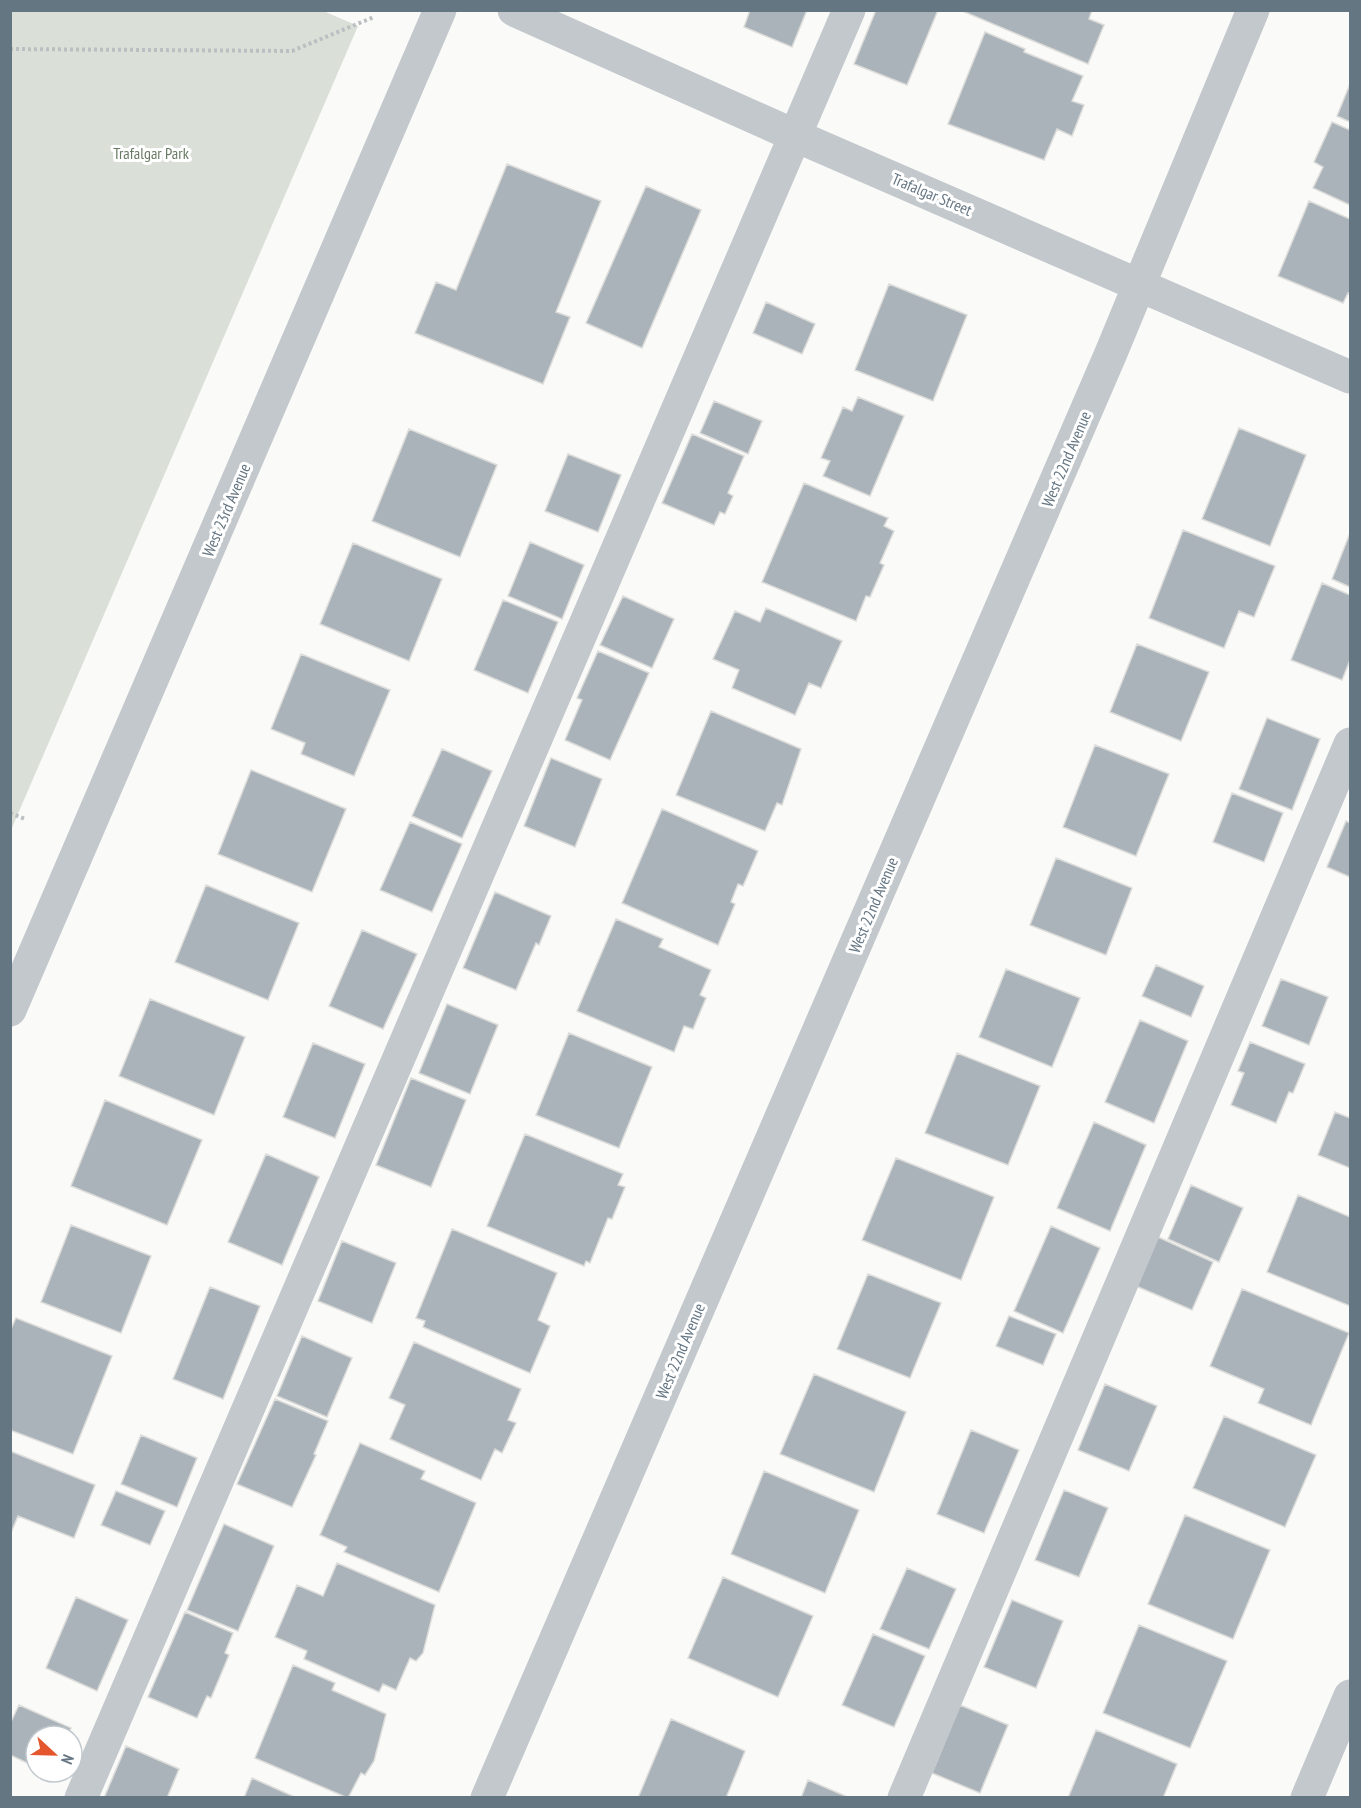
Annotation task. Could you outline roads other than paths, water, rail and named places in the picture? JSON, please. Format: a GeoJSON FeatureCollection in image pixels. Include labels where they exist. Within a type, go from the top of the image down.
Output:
{"type":"FeatureCollection","features":[{"type":"Feature","properties":{"kind":"street","name":"West 23rd Avenue"},"geometry":{"type":"LineString","coordinates":[[10,1010],[440,10]]}},
{"type":"Feature","properties":{"kind":"street","name":"Trafalgar Street"},"geometry":{"type":"LineString","coordinates":[[514,10],[796,136],[1350,377]]}},
{"type":"Feature","properties":{"kind":"street"},"geometry":{"type":"LineString","coordinates":[[81,1797],[849,10]]}},
{"type":"Feature","properties":{"kind":"street","name":"West 22nd Avenue"},"geometry":{"type":"LineString","coordinates":[[487,1797],[1140,284],[1253,10]]}},
{"type":"Feature","properties":{"kind":"street"},"geometry":{"type":"LineString","coordinates":[[904,1797],[1346,765]]}},
{"type":"Feature","properties":{"kind":"street"},"geometry":{"type":"LineString","coordinates":[[1307,1797],[1350,1696]]}},
{"type":"Feature","properties":{"kind":"park label","name":"Trafalgar Park"},"geometry":{"type":"Point","coordinates":[151,153]}}]}
